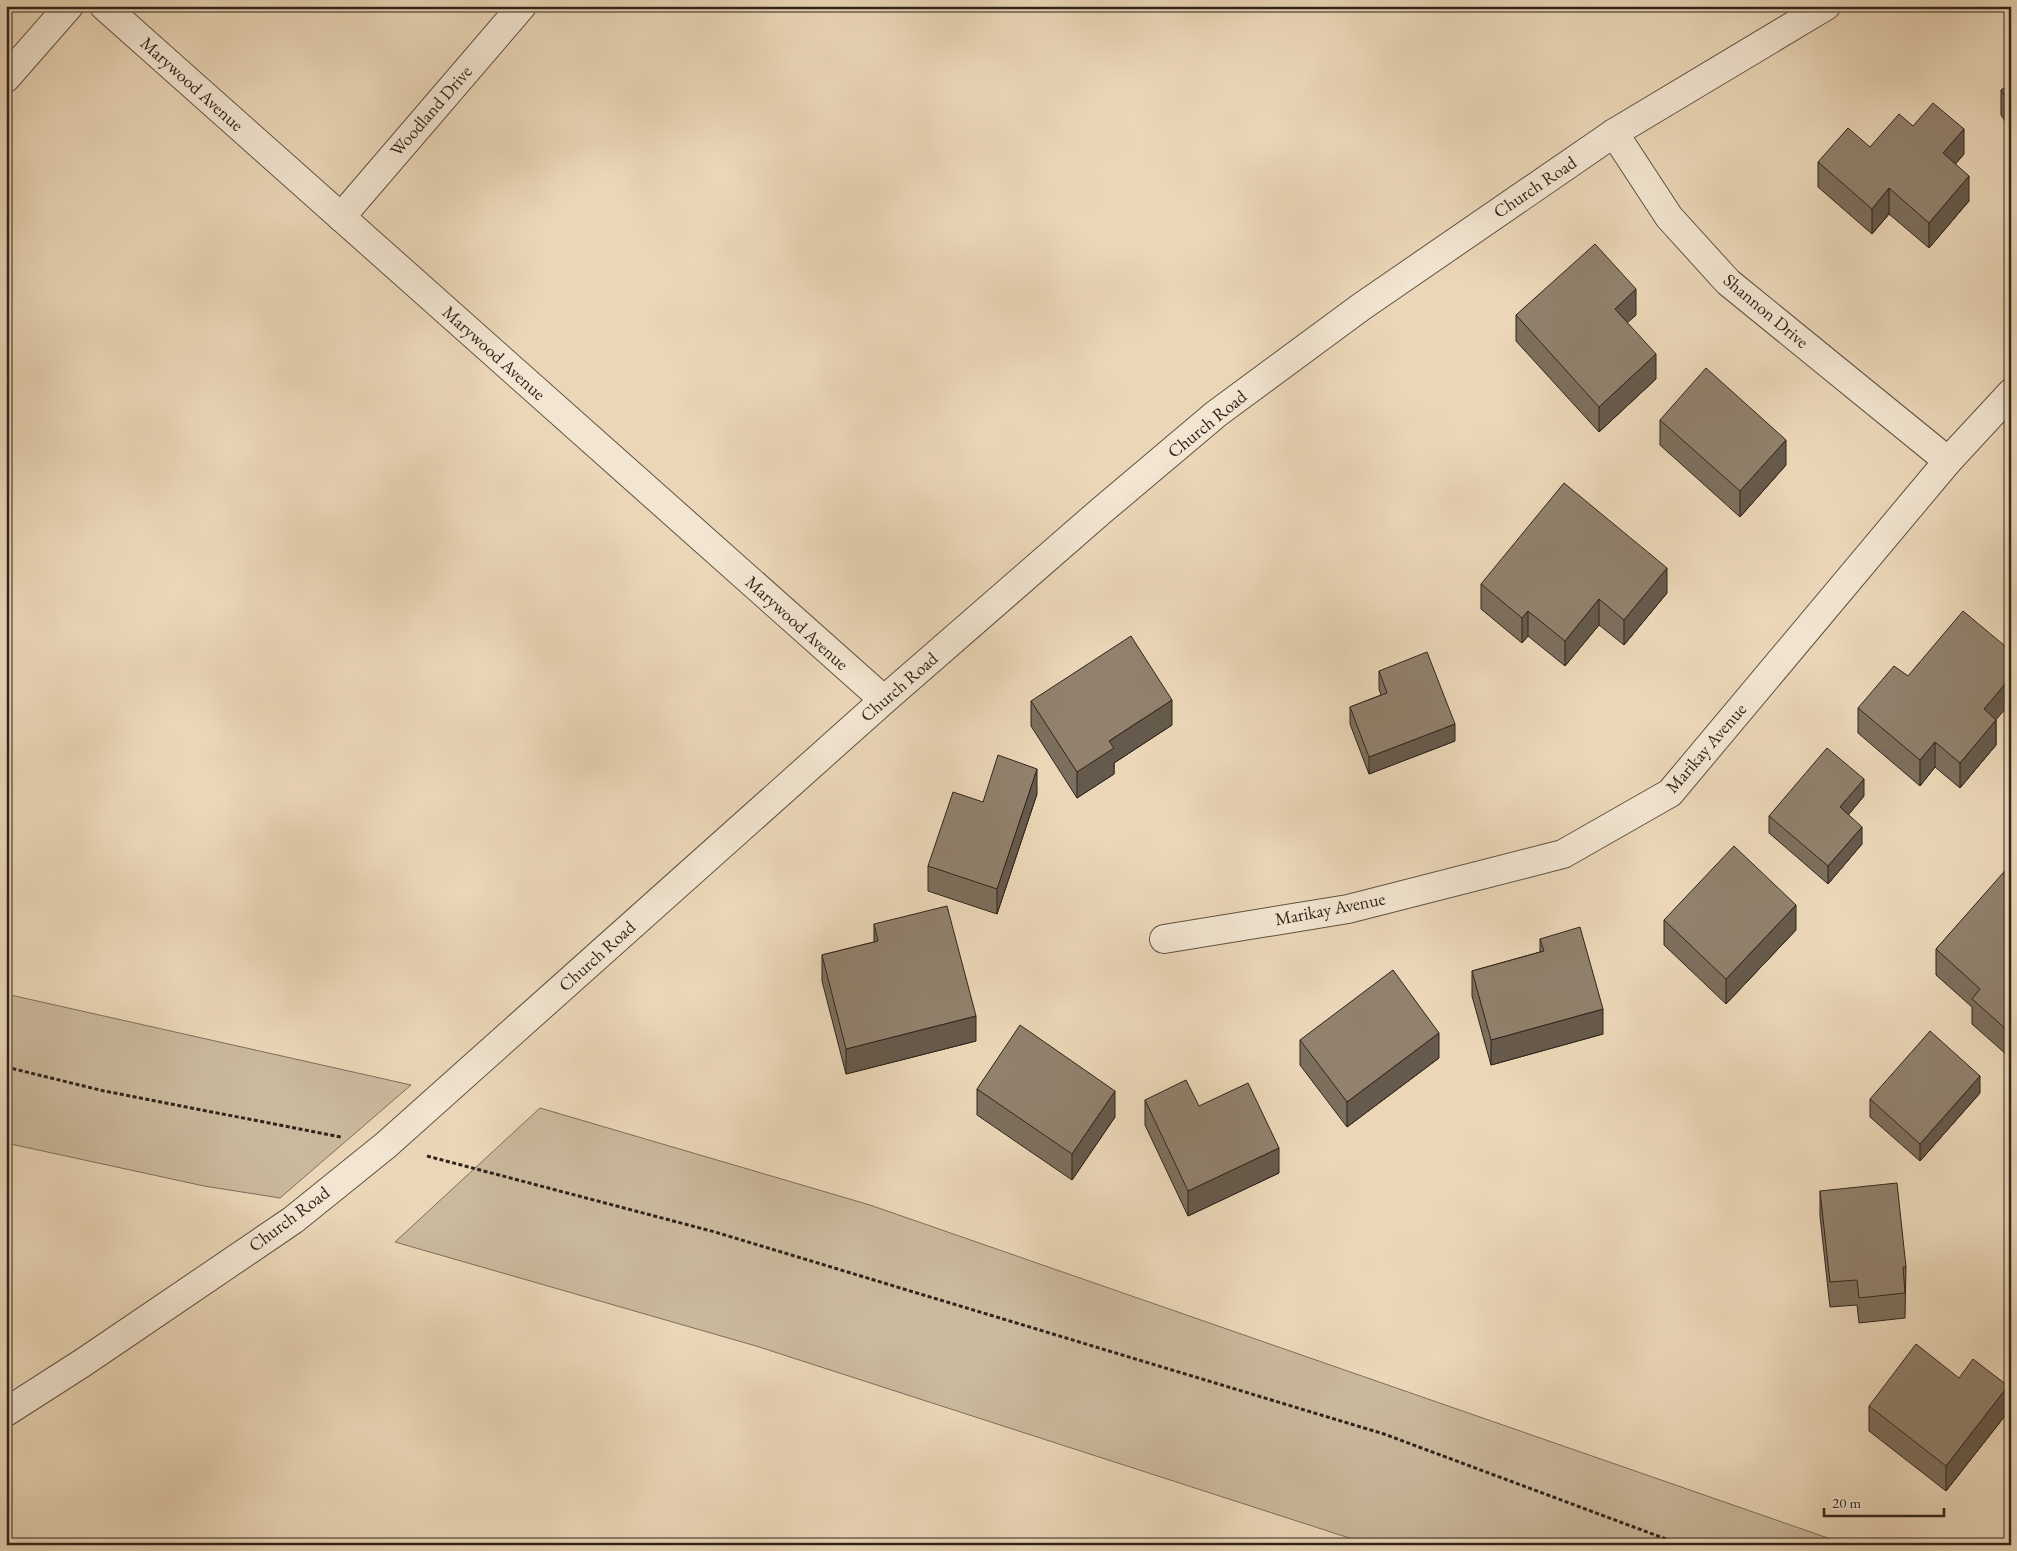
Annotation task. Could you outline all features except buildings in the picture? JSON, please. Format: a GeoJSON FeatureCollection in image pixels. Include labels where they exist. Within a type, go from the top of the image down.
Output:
{"type":"FeatureCollection","features":[{"type":"Feature","properties":{"kind":"street"},"geometry":{"type":"LineString","coordinates":[[6,78],[69,6]]}},
{"type":"Feature","properties":{"kind":"street","name":"Marywood Avenue"},"geometry":{"type":"LineString","coordinates":[[104,6],[884,700]]}},
{"type":"Feature","properties":{"kind":"street","name":"Woodland Drive"},"geometry":{"type":"LineString","coordinates":[[341,217],[522,6]]}},
{"type":"Feature","properties":{"kind":"street","name":"Church Road"},"geometry":{"type":"LineString","coordinates":[[6,1412],[84,1362],[293,1220],[386,1145],[884,700],[1101,511],[1216,414],[1361,307],[1614,133],[1826,6]]}},
{"type":"Feature","properties":{"kind":"street","name":"Shannon Drive"},"geometry":{"type":"LineString","coordinates":[[1614,133],[1668,217],[1728,282],[1948,461]]}},
{"type":"Feature","properties":{"kind":"street","name":"Marikay Avenue"},"geometry":{"type":"LineString","coordinates":[[1164,938],[1348,909],[1563,854],[1670,793],[1948,461],[2011,392]]}},
{"type":"Feature","properties":{"kind":"path"},"geometry":{"type":"LineString","coordinates":[[6,1067],[104,1091],[386,1145],[715,1232],[1384,1434],[1682,1545]]}},
{"type":"Feature","properties":{"kind":"shaded area"},"geometry":{"type":"Polygon","coordinates":[[[6,994],[411,1085],[280,1198],[204,1186],[6,1143],[6,994]]]}},
{"type":"Feature","properties":{"kind":"shaded area"},"geometry":{"type":"Polygon","coordinates":[[[540,1108],[870,1205],[1848,1545],[1371,1545],[756,1346],[395,1242],[540,1108]]]}}]}
